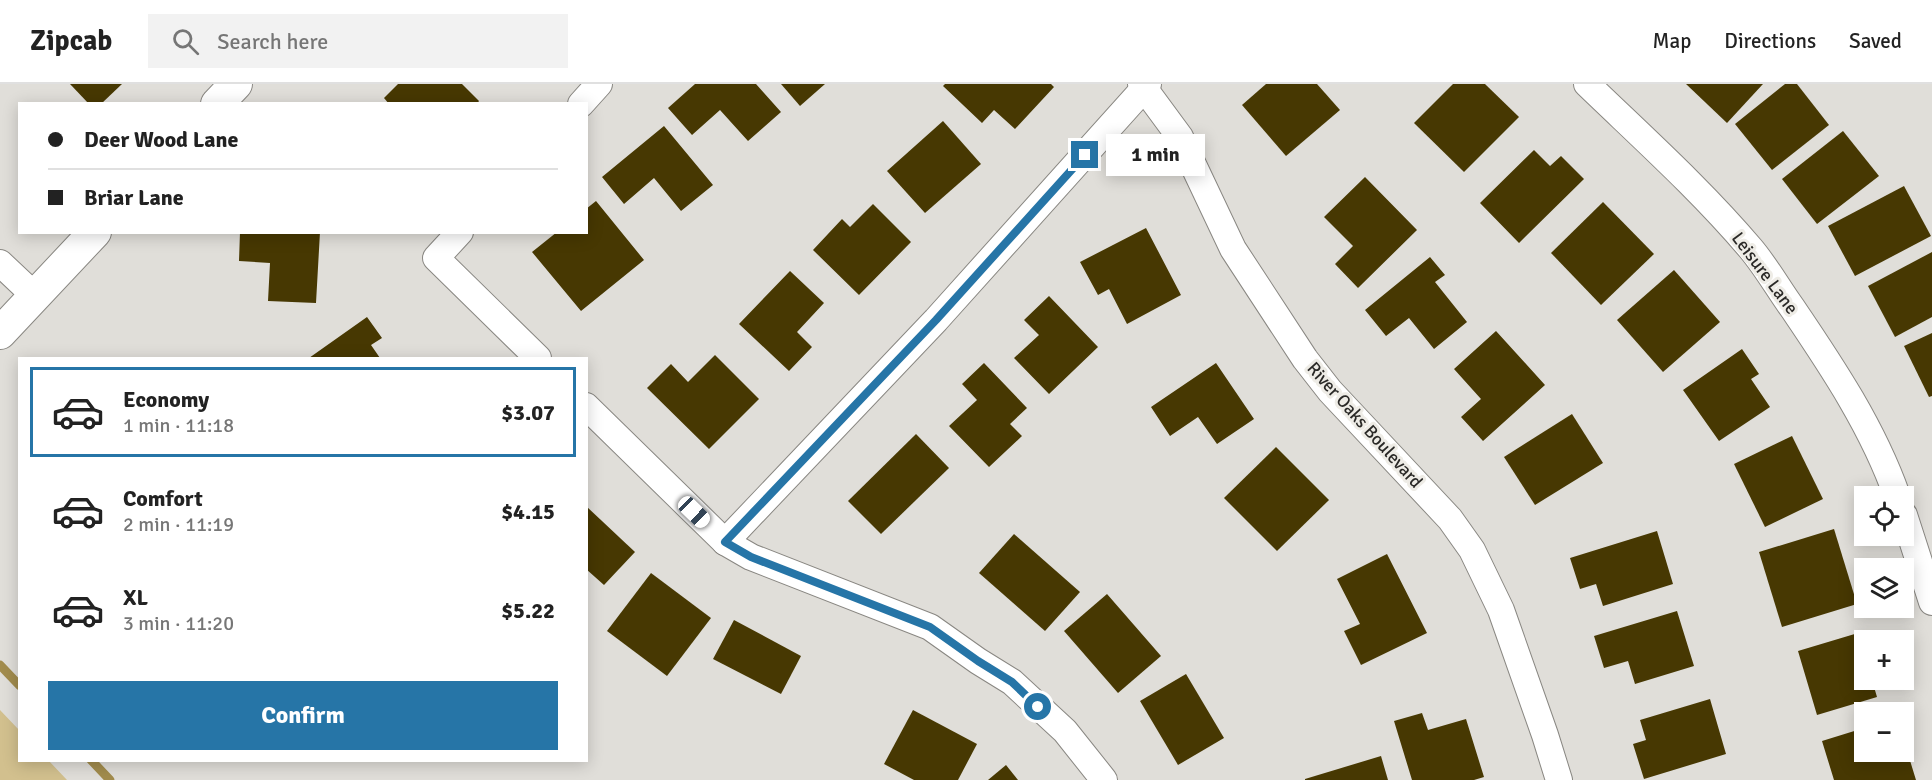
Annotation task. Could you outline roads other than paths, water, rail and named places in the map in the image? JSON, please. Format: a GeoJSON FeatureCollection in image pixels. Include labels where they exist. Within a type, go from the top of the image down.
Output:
{"type":"FeatureCollection","features":[{"type":"Feature","properties":{"kind":"street"},"geometry":{"type":"LineString","coordinates":[[219,102],[236,84]]}},
{"type":"Feature","properties":{"kind":"street"},"geometry":{"type":"LineString","coordinates":[[583,102],[599,84]]}},
{"type":"Feature","properties":{"kind":"street","name":"Leisure Lane"},"geometry":{"type":"LineString","coordinates":[[1587,84],[1686,178],[1752,251],[1823,353],[1856,407],[1894,486]]}},
{"type":"Feature","properties":{"kind":"street"},"geometry":{"type":"LineString","coordinates":[[725,542],[936,320],[1145,85]]}},
{"type":"Feature","properties":{"kind":"street","name":"River Oaks Boulevard"},"geometry":{"type":"LineString","coordinates":[[1145,85],[1180,137],[1233,249],[1305,359],[1330,391],[1450,519],[1472,550],[1501,610],[1559,780]]}},
{"type":"Feature","properties":{"kind":"street"},"geometry":{"type":"LineString","coordinates":[[0,333],[93,234]]}},
{"type":"Feature","properties":{"kind":"street"},"geometry":{"type":"LineString","coordinates":[[457,234],[436,258],[537,357]]}},
{"type":"Feature","properties":{"kind":"street"},"geometry":{"type":"LineString","coordinates":[[0,263],[35,296]]}},
{"type":"Feature","properties":{"kind":"street"},"geometry":{"type":"LineString","coordinates":[[588,408],[725,542],[751,557],[930,627],[1012,682],[1065,731],[1104,780]]}},
{"type":"Feature","properties":{"kind":"street"},"geometry":{"type":"LineString","coordinates":[[1914,546],[1932,602]]}},
{"type":"Feature","properties":{"kind":"waterway"},"geometry":{"type":"LineString","coordinates":[[0,665],[18,684]]}},
{"type":"Feature","properties":{"kind":"waterway"},"geometry":{"type":"LineString","coordinates":[[93,762],[110,780]]}}]}
